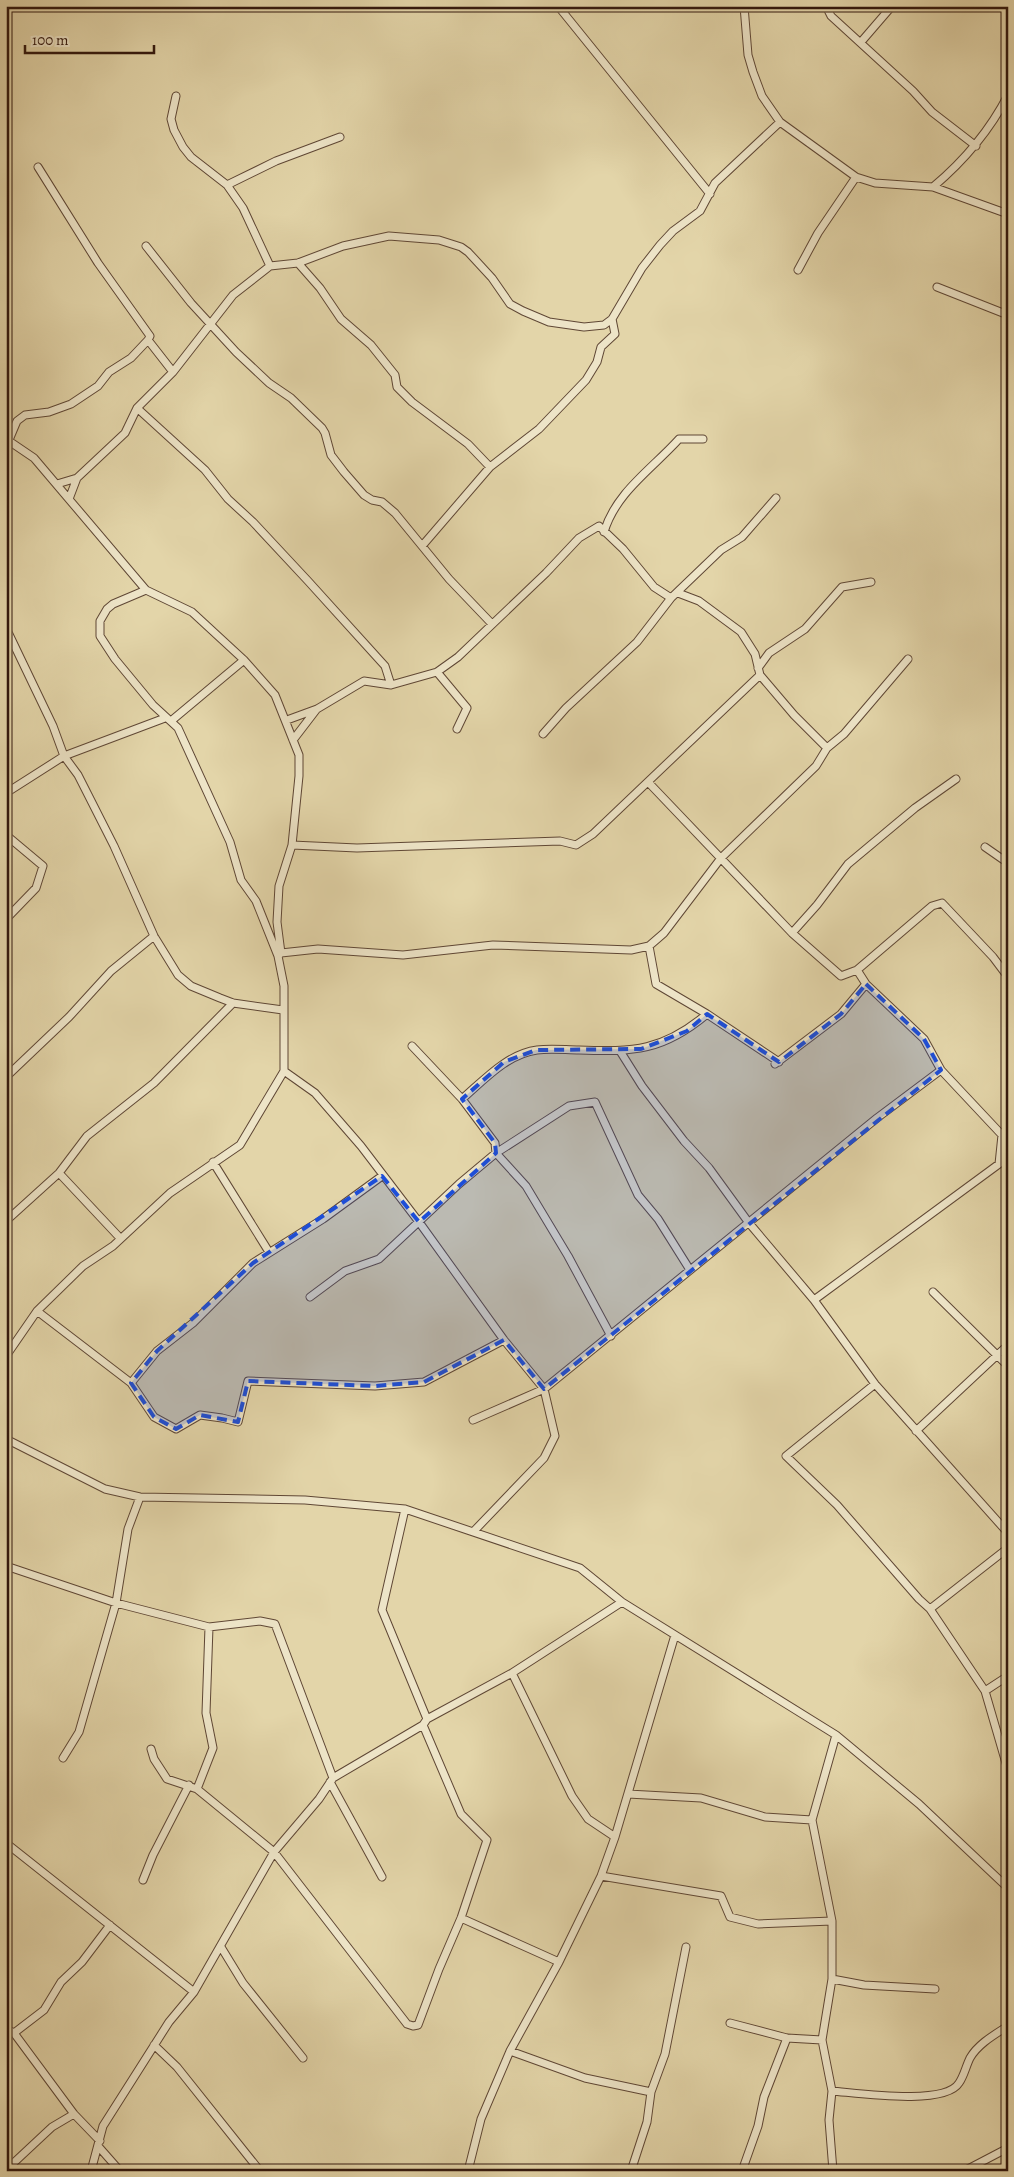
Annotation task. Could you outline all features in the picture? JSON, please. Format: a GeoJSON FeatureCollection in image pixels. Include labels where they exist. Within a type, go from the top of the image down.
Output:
{"type":"FeatureCollection","features":[{"type":"Feature","properties":{"kind":"street"},"geometry":{"type":"LineString","coordinates":[[558,6],[710,194]]}},
{"type":"Feature","properties":{"kind":"street"},"geometry":{"type":"LineString","coordinates":[[744,6],[748,55],[753,72],[762,96],[780,122],[856,177],[875,184],[933,187],[1008,214]]}},
{"type":"Feature","properties":{"kind":"street"},"geometry":{"type":"LineString","coordinates":[[826,6],[831,16],[913,90],[932,112],[976,146]]}},
{"type":"Feature","properties":{"kind":"street"},"geometry":{"type":"LineString","coordinates":[[861,42],[892,6]]}},
{"type":"Feature","properties":{"kind":"street"},"geometry":{"type":"LineString","coordinates":[[176,96],[172,119],[174,130],[183,147],[205,169],[227,185],[243,208],[270,266]]}},
{"type":"Feature","properties":{"kind":"street"},"geometry":{"type":"LineString","coordinates":[[933,187],[976,146],[1007,98]]}},
{"type":"Feature","properties":{"kind":"street"},"geometry":{"type":"LineString","coordinates":[[69,499],[77,478],[125,432],[137,408],[173,372],[232,295],[270,266],[298,263],[343,246],[388,236],[439,240],[461,246],[492,278],[510,304],[523,311],[558,323],[584,327],[604,325],[612,319],[642,268],[660,245],[673,231],[700,211],[715,183],[780,122]]}},
{"type":"Feature","properties":{"kind":"street"},"geometry":{"type":"LineString","coordinates":[[227,185],[276,161],[340,137]]}},
{"type":"Feature","properties":{"kind":"street"},"geometry":{"type":"LineString","coordinates":[[6,1356],[37,1311],[83,1266],[113,1246],[170,1193],[240,1145],[284,1071],[284,986],[277,922],[278,886],[292,845],[299,776],[299,755],[275,695],[244,660],[192,612],[146,590],[34,458],[8,440],[17,421],[25,415],[49,412],[71,404],[98,386],[109,372],[131,358],[150,336],[98,263],[38,167]]}},
{"type":"Feature","properties":{"kind":"street"},"geometry":{"type":"LineString","coordinates":[[798,270],[818,233],[856,177]]}},
{"type":"Feature","properties":{"kind":"street"},"geometry":{"type":"LineString","coordinates":[[146,246],[210,324],[249,364],[291,398],[322,428],[330,455],[364,495],[372,500],[382,502],[395,513],[449,579],[492,624]]}},
{"type":"Feature","properties":{"kind":"street"},"geometry":{"type":"LineString","coordinates":[[298,263],[320,288],[341,319],[371,345],[396,375],[397,387],[412,402],[468,444],[490,467]]}},
{"type":"Feature","properties":{"kind":"street"},"geometry":{"type":"LineString","coordinates":[[937,286],[1008,315]]}},
{"type":"Feature","properties":{"kind":"street"},"geometry":{"type":"LineString","coordinates":[[612,319],[615,334]]}},
{"type":"Feature","properties":{"kind":"street"},"geometry":{"type":"LineString","coordinates":[[604,325],[615,334]]}},
{"type":"Feature","properties":{"kind":"street"},"geometry":{"type":"LineString","coordinates":[[422,546],[490,467],[539,429],[586,380],[597,362],[601,347],[615,334]]}},
{"type":"Feature","properties":{"kind":"street"},"geometry":{"type":"LineString","coordinates":[[148,340],[173,372]]}},
{"type":"Feature","properties":{"kind":"street"},"geometry":{"type":"LineString","coordinates":[[137,408],[205,470],[228,498],[308,581],[385,666],[391,685]]}},
{"type":"Feature","properties":{"kind":"street"},"geometry":{"type":"LineString","coordinates":[[604,532],[608,520],[623,494],[679,439],[703,440]]}},
{"type":"Feature","properties":{"kind":"street"},"geometry":{"type":"LineString","coordinates":[[57,484],[77,478]]}},
{"type":"Feature","properties":{"kind":"street"},"geometry":{"type":"LineString","coordinates":[[543,734],[566,708],[637,642],[671,598],[678,593],[708,560],[742,537],[776,498]]}},
{"type":"Feature","properties":{"kind":"street"},"geometry":{"type":"LineString","coordinates":[[286,720],[317,709],[364,681],[391,685],[437,672],[458,657],[546,574],[579,538],[600,526],[623,549],[654,587],[671,598]]}},
{"type":"Feature","properties":{"kind":"street"},"geometry":{"type":"LineString","coordinates":[[755,654],[769,653],[798,635],[828,605],[842,586],[871,582]]}},
{"type":"Feature","properties":{"kind":"street"},"geometry":{"type":"LineString","coordinates":[[146,590],[113,604],[100,621],[100,636],[114,659],[178,728],[197,766],[230,842],[241,880],[256,901],[279,954]]}},
{"type":"Feature","properties":{"kind":"street"},"geometry":{"type":"LineString","coordinates":[[678,593],[699,601],[734,625],[755,654],[759,671],[794,715],[827,748]]}},
{"type":"Feature","properties":{"kind":"street"},"geometry":{"type":"LineString","coordinates":[[6,628],[53,726],[64,756],[78,775],[114,846],[154,936],[182,980],[200,990],[233,1003],[283,1010]]}},
{"type":"Feature","properties":{"kind":"street"},"geometry":{"type":"LineString","coordinates":[[292,845],[357,848],[560,841],[576,845],[593,834],[648,782],[759,671],[769,653]]}},
{"type":"Feature","properties":{"kind":"street"},"geometry":{"type":"LineString","coordinates":[[279,954],[318,949],[403,955],[493,945],[631,950],[649,946],[664,933],[721,858],[816,766],[827,748],[844,734],[908,659]]}},
{"type":"Feature","properties":{"kind":"street"},"geometry":{"type":"LineString","coordinates":[[6,793],[64,756],[168,719],[244,660]]}},
{"type":"Feature","properties":{"kind":"street"},"geometry":{"type":"LineString","coordinates":[[437,672],[467,708],[457,728]]}},
{"type":"Feature","properties":{"kind":"street"},"geometry":{"type":"LineString","coordinates":[[293,740],[317,709]]}},
{"type":"Feature","properties":{"kind":"street"},"geometry":{"type":"LineString","coordinates":[[792,933],[817,905],[848,864],[915,808],[956,779]]}},
{"type":"Feature","properties":{"kind":"street"},"geometry":{"type":"LineString","coordinates":[[648,782],[792,933],[841,976],[857,970],[932,906],[942,904],[993,957],[1008,977]]}},
{"type":"Feature","properties":{"kind":"street"},"geometry":{"type":"LineString","coordinates":[[6,835],[43,866],[36,888],[6,919]]}},
{"type":"Feature","properties":{"kind":"street"},"geometry":{"type":"LineString","coordinates":[[985,847],[1008,863]]}},
{"type":"Feature","properties":{"kind":"street"},"geometry":{"type":"LineString","coordinates":[[6,1077],[69,1017],[112,971],[154,936]]}},
{"type":"Feature","properties":{"kind":"street"},"geometry":{"type":"LineString","coordinates":[[649,946],[656,984],[706,1014],[777,1063],[841,1014],[866,984]]}},
{"type":"Feature","properties":{"kind":"street"},"geometry":{"type":"LineString","coordinates":[[814,1300],[999,1164],[1002,1135],[941,1070],[924,1039],[866,984],[857,970]]}},
{"type":"Feature","properties":{"kind":"street"},"geometry":{"type":"LineString","coordinates":[[6,1221],[59,1174],[87,1136],[154,1083],[233,1003]]}},
{"type":"Feature","properties":{"kind":"street"},"geometry":{"type":"LineString","coordinates":[[462,1099],[504,1062],[536,1050],[641,1050],[687,1031],[706,1014]]}},
{"type":"Feature","properties":{"kind":"street"},"geometry":{"type":"LineString","coordinates":[[412,1046],[462,1099],[495,1143],[496,1153],[526,1186],[568,1256],[611,1336]]}},
{"type":"Feature","properties":{"kind":"street"},"geometry":{"type":"LineString","coordinates":[[620,1051],[642,1086],[684,1141],[709,1168],[749,1223],[814,1300],[874,1384],[1008,1532]]}},
{"type":"Feature","properties":{"kind":"street"},"geometry":{"type":"LineString","coordinates":[[473,1420],[544,1389],[877,1118],[941,1070]]}},
{"type":"Feature","properties":{"kind":"street"},"geometry":{"type":"LineString","coordinates":[[284,1071],[315,1093],[361,1146],[382,1176],[419,1222],[504,1340],[544,1389],[555,1436],[544,1458],[474,1531]]}},
{"type":"Feature","properties":{"kind":"street"},"geometry":{"type":"LineString","coordinates":[[310,1297],[345,1271],[379,1260],[459,1184],[496,1153],[569,1106],[595,1102],[638,1195],[658,1219],[690,1270]]}},
{"type":"Feature","properties":{"kind":"street"},"geometry":{"type":"LineString","coordinates":[[213,1162],[269,1252]]}},
{"type":"Feature","properties":{"kind":"street"},"geometry":{"type":"LineString","coordinates":[[59,1174],[120,1238]]}},
{"type":"Feature","properties":{"kind":"street"},"geometry":{"type":"LineString","coordinates":[[131,1383],[158,1352],[193,1323],[253,1263],[323,1219],[382,1176]]}},
{"type":"Feature","properties":{"kind":"street"},"geometry":{"type":"LineString","coordinates":[[933,1292],[998,1354],[1008,1366]]}},
{"type":"Feature","properties":{"kind":"street"},"geometry":{"type":"LineString","coordinates":[[37,1311],[131,1383],[154,1417],[176,1430],[200,1415],[238,1422],[248,1381],[375,1386],[424,1382],[504,1340]]}},
{"type":"Feature","properties":{"kind":"street"},"geometry":{"type":"LineString","coordinates":[[916,1431],[1008,1345]]}},
{"type":"Feature","properties":{"kind":"street"},"geometry":{"type":"LineString","coordinates":[[874,1384],[786,1456],[837,1505],[919,1599],[930,1609],[985,1690],[1008,1770]]}},
{"type":"Feature","properties":{"kind":"street"},"geometry":{"type":"LineString","coordinates":[[6,1439],[105,1489],[140,1497],[306,1500],[405,1509],[580,1568],[622,1602],[836,1735],[919,1804],[1008,1888]]}},
{"type":"Feature","properties":{"kind":"street"},"geometry":{"type":"LineString","coordinates":[[63,1758],[79,1732],[116,1603],[128,1529],[140,1497]]}},
{"type":"Feature","properties":{"kind":"street"},"geometry":{"type":"LineString","coordinates":[[152,1749],[154,1760],[167,1779],[193,1787],[274,1852],[407,2024],[418,2025],[439,1969],[462,1918],[487,1840],[461,1814],[382,1610],[405,1509]]}},
{"type":"Feature","properties":{"kind":"street"},"geometry":{"type":"LineString","coordinates":[[930,1609],[1008,1548]]}},
{"type":"Feature","properties":{"kind":"street"},"geometry":{"type":"LineString","coordinates":[[6,1566],[116,1603],[209,1627],[260,1621],[275,1624],[332,1780],[382,1877]]}},
{"type":"Feature","properties":{"kind":"street"},"geometry":{"type":"LineString","coordinates":[[91,2171],[103,2126],[154,2045],[194,1992],[274,1852],[332,1780],[425,1722],[512,1673],[622,1602]]}},
{"type":"Feature","properties":{"kind":"street"},"geometry":{"type":"LineString","coordinates":[[143,1880],[153,1855],[193,1787],[213,1748],[206,1713],[209,1627]]}},
{"type":"Feature","properties":{"kind":"street"},"geometry":{"type":"LineString","coordinates":[[468,2171],[481,2119],[510,2051],[559,1962],[601,1876],[616,1837],[676,1635]]}},
{"type":"Feature","properties":{"kind":"street"},"geometry":{"type":"LineString","coordinates":[[512,1673],[572,1796],[588,1819],[616,1837]]}},
{"type":"Feature","properties":{"kind":"street"},"geometry":{"type":"LineString","coordinates":[[985,1690],[1008,1676]]}},
{"type":"Feature","properties":{"kind":"street"},"geometry":{"type":"LineString","coordinates":[[833,2171],[828,2120],[832,2090],[822,2040],[832,1979],[832,1921],[812,1820],[836,1735]]}},
{"type":"Feature","properties":{"kind":"street"},"geometry":{"type":"LineString","coordinates":[[628,1794],[701,1798],[765,1817],[812,1820]]}},
{"type":"Feature","properties":{"kind":"street"},"geometry":{"type":"LineString","coordinates":[[6,1843],[194,1992]]}},
{"type":"Feature","properties":{"kind":"street"},"geometry":{"type":"LineString","coordinates":[[601,1876],[721,1896],[730,1917],[758,1924],[832,1921]]}},
{"type":"Feature","properties":{"kind":"street"},"geometry":{"type":"LineString","coordinates":[[462,1918],[559,1962]]}},
{"type":"Feature","properties":{"kind":"street"},"geometry":{"type":"LineString","coordinates":[[14,2033],[44,2010],[61,1982],[82,1962],[110,1925]]}},
{"type":"Feature","properties":{"kind":"street"},"geometry":{"type":"LineString","coordinates":[[221,1947],[243,1983],[303,2058]]}},
{"type":"Feature","properties":{"kind":"street"},"geometry":{"type":"LineString","coordinates":[[631,2171],[647,2122],[652,2092],[665,2054],[686,1947]]}},
{"type":"Feature","properties":{"kind":"street"},"geometry":{"type":"LineString","coordinates":[[832,1979],[864,1985],[935,1990]]}},
{"type":"Feature","properties":{"kind":"street"},"geometry":{"type":"LineString","coordinates":[[730,2023],[787,2038],[822,2040]]}},
{"type":"Feature","properties":{"kind":"street"},"geometry":{"type":"LineString","coordinates":[[832,2090],[891,2096],[933,2096],[950,2092],[959,2083],[976,2048],[1008,2026]]}},
{"type":"Feature","properties":{"kind":"street"},"geometry":{"type":"LineString","coordinates":[[6,2029],[14,2033],[74,2114],[92,2130],[99,2143],[120,2171]]}},
{"type":"Feature","properties":{"kind":"street"},"geometry":{"type":"LineString","coordinates":[[742,2171],[758,2126],[764,2097],[787,2038]]}},
{"type":"Feature","properties":{"kind":"street"},"geometry":{"type":"LineString","coordinates":[[154,2045],[177,2067],[260,2171]]}},
{"type":"Feature","properties":{"kind":"street"},"geometry":{"type":"LineString","coordinates":[[510,2051],[585,2078],[652,2092]]}},
{"type":"Feature","properties":{"kind":"street"},"geometry":{"type":"LineString","coordinates":[[6,2170],[52,2127],[74,2114]]}},
{"type":"Feature","properties":{"kind":"street"},"geometry":{"type":"LineString","coordinates":[[92,2130],[103,2126]]}},
{"type":"Feature","properties":{"kind":"street"},"geometry":{"type":"LineString","coordinates":[[964,2171],[1008,2148]]}},
{"type":"Feature","properties":{"kind":"highlighted area"},"geometry":{"type":"Polygon","coordinates":[[[866,984],[924,1039],[941,1070],[544,1389],[504,1340],[424,1382],[375,1386],[248,1381],[238,1422],[200,1415],[176,1429],[154,1417],[131,1383],[157,1351],[253,1263],[382,1176],[419,1222],[496,1153],[495,1143],[462,1099],[504,1062],[536,1050],[641,1049],[687,1031],[707,1014],[779,1062],[841,1014],[866,984]]]}}]}
